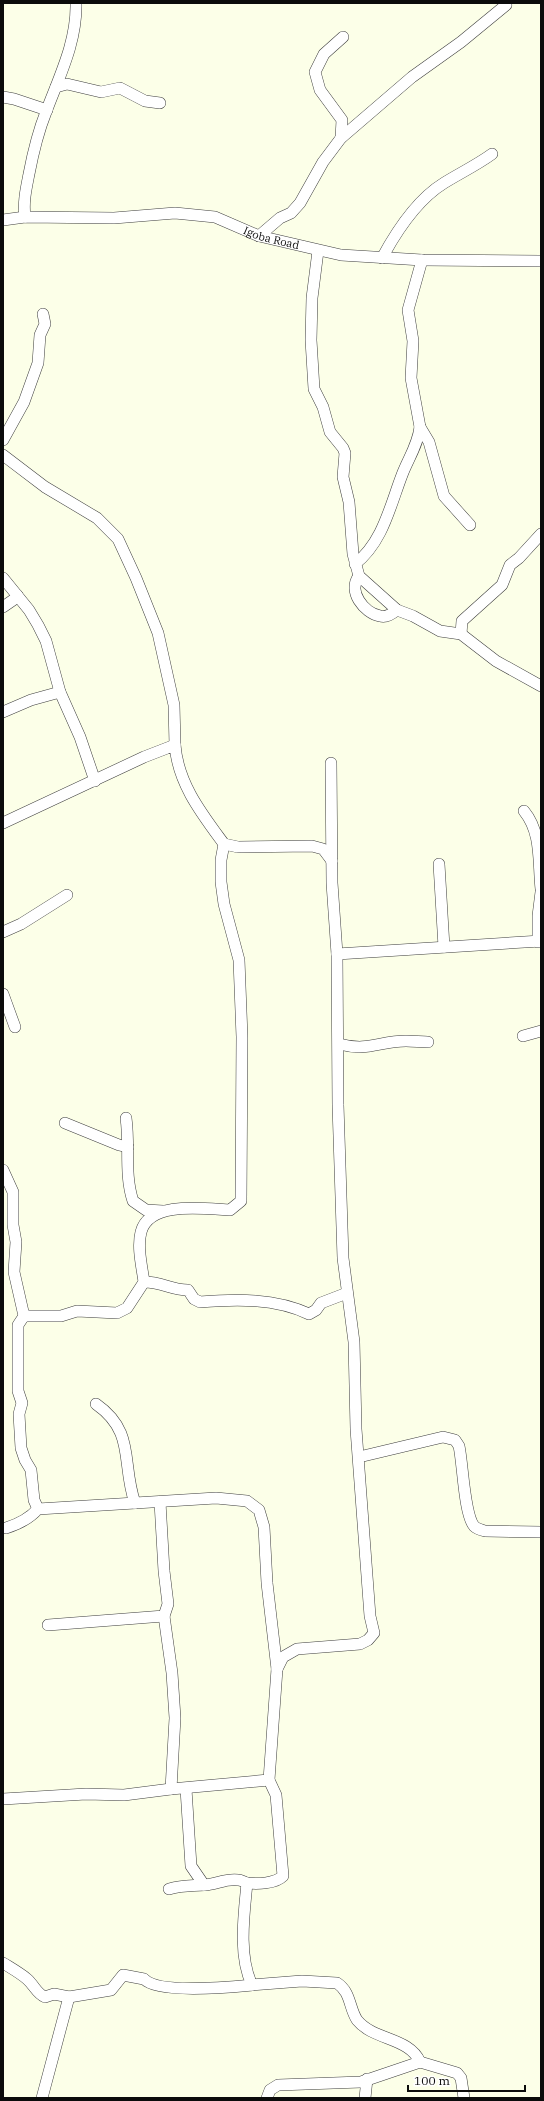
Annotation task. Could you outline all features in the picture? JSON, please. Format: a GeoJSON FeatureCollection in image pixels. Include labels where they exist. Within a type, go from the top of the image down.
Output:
{"type":"FeatureCollection","features":[{"type":"Feature","properties":{"kind":"street"},"geometry":{"type":"LineString","coordinates":[[25,217],[23,203],[32,158],[47,110],[70,46],[76,3]]}},
{"type":"Feature","properties":{"kind":"street"},"geometry":{"type":"LineString","coordinates":[[259,236],[280,218],[291,213],[300,204],[323,162],[341,138],[412,77],[461,42],[507,4]]}},
{"type":"Feature","properties":{"kind":"street"},"geometry":{"type":"LineString","coordinates":[[341,138],[342,120],[320,90],[315,72],[324,54],[343,38]]}},
{"type":"Feature","properties":{"kind":"street"},"geometry":{"type":"LineString","coordinates":[[56,87],[67,84],[101,92],[120,88],[145,101],[160,103]]}},
{"type":"Feature","properties":{"kind":"street"},"geometry":{"type":"LineString","coordinates":[[3,97],[47,110]]}},
{"type":"Feature","properties":{"kind":"street"},"geometry":{"type":"LineString","coordinates":[[382,258],[394,236],[410,215],[430,195],[443,184],[492,154]]}},
{"type":"Feature","properties":{"kind":"street","name":"Igoba Road"},"geometry":{"type":"LineString","coordinates":[[3,220],[25,217],[114,218],[175,213],[215,218],[259,236],[318,251],[341,255],[422,260],[541,261]]}},
{"type":"Feature","properties":{"kind":"street"},"geometry":{"type":"LineString","coordinates":[[318,251],[315,267],[311,333],[313,382],[330,432],[343,448],[345,453],[343,477],[349,502],[350,527],[355,564],[359,576],[397,610],[413,616],[440,631],[461,634],[496,661],[541,686]]}},
{"type":"Feature","properties":{"kind":"street"},"geometry":{"type":"LineString","coordinates":[[355,564],[369,551],[376,540],[402,476],[418,442],[420,427],[411,378],[413,341],[408,310],[422,260]]}},
{"type":"Feature","properties":{"kind":"street"},"geometry":{"type":"LineString","coordinates":[[3,440],[24,402],[38,363],[40,335],[45,324],[44,314]]}},
{"type":"Feature","properties":{"kind":"street"},"geometry":{"type":"LineString","coordinates":[[420,427],[429,442],[444,496],[470,525]]}},
{"type":"Feature","properties":{"kind":"street"},"geometry":{"type":"LineString","coordinates":[[3,454],[45,487],[97,518],[118,539],[136,578],[158,633],[174,706],[176,762],[188,793],[224,844],[238,847],[312,846],[323,849],[332,861]]}},
{"type":"Feature","properties":{"kind":"street"},"geometry":{"type":"LineString","coordinates":[[446,632],[462,621],[502,585],[510,565],[519,558],[541,534]]}},
{"type":"Feature","properties":{"kind":"street"},"geometry":{"type":"LineString","coordinates":[[359,576],[355,581],[354,589],[358,600],[368,609],[380,616],[389,615],[397,610]]}},
{"type":"Feature","properties":{"kind":"street"},"geometry":{"type":"LineString","coordinates":[[3,578],[17,594],[38,625],[46,641],[60,692],[80,737],[95,781]]}},
{"type":"Feature","properties":{"kind":"street"},"geometry":{"type":"LineString","coordinates":[[3,608],[16,598],[17,594]]}},
{"type":"Feature","properties":{"kind":"street"},"geometry":{"type":"LineString","coordinates":[[461,634],[462,621]]}},
{"type":"Feature","properties":{"kind":"street"},"geometry":{"type":"LineString","coordinates":[[3,712],[30,700],[60,692]]}},
{"type":"Feature","properties":{"kind":"street"},"geometry":{"type":"LineString","coordinates":[[3,823],[144,757],[175,745]]}},
{"type":"Feature","properties":{"kind":"street"},"geometry":{"type":"LineString","coordinates":[[277,1669],[284,1657],[297,1649],[360,1644],[368,1640],[374,1633],[370,1616],[359,1457],[354,1342],[343,1258],[337,954],[332,861],[331,763]]}},
{"type":"Feature","properties":{"kind":"street"},"geometry":{"type":"LineString","coordinates":[[524,811],[536,830],[541,888]]}},
{"type":"Feature","properties":{"kind":"street"},"geometry":{"type":"LineString","coordinates":[[126,1118],[128,1147],[127,1175],[133,1201],[146,1210],[163,1211],[182,1208],[230,1210],[240,1201],[242,1037],[239,960],[224,904],[221,882],[221,860],[224,844]]}},
{"type":"Feature","properties":{"kind":"street"},"geometry":{"type":"LineString","coordinates":[[440,864],[444,947]]}},
{"type":"Feature","properties":{"kind":"street"},"geometry":{"type":"LineString","coordinates":[[337,954],[539,941],[538,916],[541,892]]}},
{"type":"Feature","properties":{"kind":"street"},"geometry":{"type":"LineString","coordinates":[[3,932],[21,924],[67,894]]}},
{"type":"Feature","properties":{"kind":"street"},"geometry":{"type":"LineString","coordinates":[[3,994],[15,1026]]}},
{"type":"Feature","properties":{"kind":"street"},"geometry":{"type":"LineString","coordinates":[[523,1036],[541,1030]]}},
{"type":"Feature","properties":{"kind":"street"},"geometry":{"type":"LineString","coordinates":[[339,1044],[354,1048],[372,1047],[405,1041],[428,1042]]}},
{"type":"Feature","properties":{"kind":"street"},"geometry":{"type":"LineString","coordinates":[[65,1123],[119,1145],[128,1147]]}},
{"type":"Feature","properties":{"kind":"street"},"geometry":{"type":"LineString","coordinates":[[3,1170],[12,1192],[13,1225],[16,1242],[14,1272],[24,1316],[18,1325],[18,1391],[22,1403],[19,1414],[21,1448],[25,1460],[31,1470],[34,1500],[38,1509]]}},
{"type":"Feature","properties":{"kind":"street"},"geometry":{"type":"LineString","coordinates":[[24,1316],[61,1316],[77,1311],[117,1313],[127,1308],[144,1282],[141,1257],[141,1232],[148,1220],[163,1211]]}},
{"type":"Feature","properties":{"kind":"street"},"geometry":{"type":"LineString","coordinates":[[144,1282],[159,1282],[176,1290],[188,1290],[194,1298],[200,1302],[272,1302],[292,1306],[309,1314],[316,1310],[321,1303],[347,1293]]}},
{"type":"Feature","properties":{"kind":"street"},"geometry":{"type":"LineString","coordinates":[[96,1404],[110,1414],[120,1429],[126,1451],[129,1486],[135,1503]]}},
{"type":"Feature","properties":{"kind":"street"},"geometry":{"type":"LineString","coordinates":[[359,1457],[433,1438],[449,1437],[455,1440],[458,1446],[468,1509],[473,1525],[478,1529],[485,1531],[541,1532]]}},
{"type":"Feature","properties":{"kind":"street"},"geometry":{"type":"LineString","coordinates":[[6,1528],[19,1524],[38,1509],[216,1498],[237,1499],[254,1505],[259,1510],[264,1527],[277,1669],[269,1780],[276,1795],[284,1864],[283,1876],[279,1880],[272,1882],[247,1883],[234,1880],[204,1885],[186,1884],[170,1889]]}},
{"type":"Feature","properties":{"kind":"street"},"geometry":{"type":"LineString","coordinates":[[160,1502],[164,1571],[168,1604],[164,1616],[172,1673],[175,1718],[171,1789]]}},
{"type":"Feature","properties":{"kind":"street"},"geometry":{"type":"LineString","coordinates":[[48,1625],[164,1616]]}},
{"type":"Feature","properties":{"kind":"street"},"geometry":{"type":"LineString","coordinates":[[274,1640],[280,1649],[290,1652]]}},
{"type":"Feature","properties":{"kind":"street"},"geometry":{"type":"LineString","coordinates":[[3,1799],[86,1794],[124,1796],[171,1789],[186,1789],[269,1780]]}},
{"type":"Feature","properties":{"kind":"street"},"geometry":{"type":"LineString","coordinates":[[186,1789],[191,1866],[204,1885]]}},
{"type":"Feature","properties":{"kind":"street"},"geometry":{"type":"LineString","coordinates":[[247,1883],[244,1937],[246,1970],[252,1985]]}},
{"type":"Feature","properties":{"kind":"street"},"geometry":{"type":"LineString","coordinates":[[3,1963],[26,1978],[35,1986],[40,1995],[69,1997],[111,1990],[119,1978],[127,1975],[144,1979],[147,1983],[153,1985],[178,1988],[228,1988],[302,1981],[337,1983],[341,1985],[350,2001],[357,2020],[381,2036],[413,2051],[420,2062]]}},
{"type":"Feature","properties":{"kind":"street"},"geometry":{"type":"LineString","coordinates":[[42,2098],[69,1997]]}},
{"type":"Feature","properties":{"kind":"street"},"geometry":{"type":"LineString","coordinates":[[267,2098],[270,2090],[278,2085],[361,2082],[404,2069],[420,2062],[457,2073],[461,2078],[464,2098]]}},
{"type":"Feature","properties":{"kind":"street"},"geometry":{"type":"LineString","coordinates":[[365,2098],[367,2079]]}}]}
